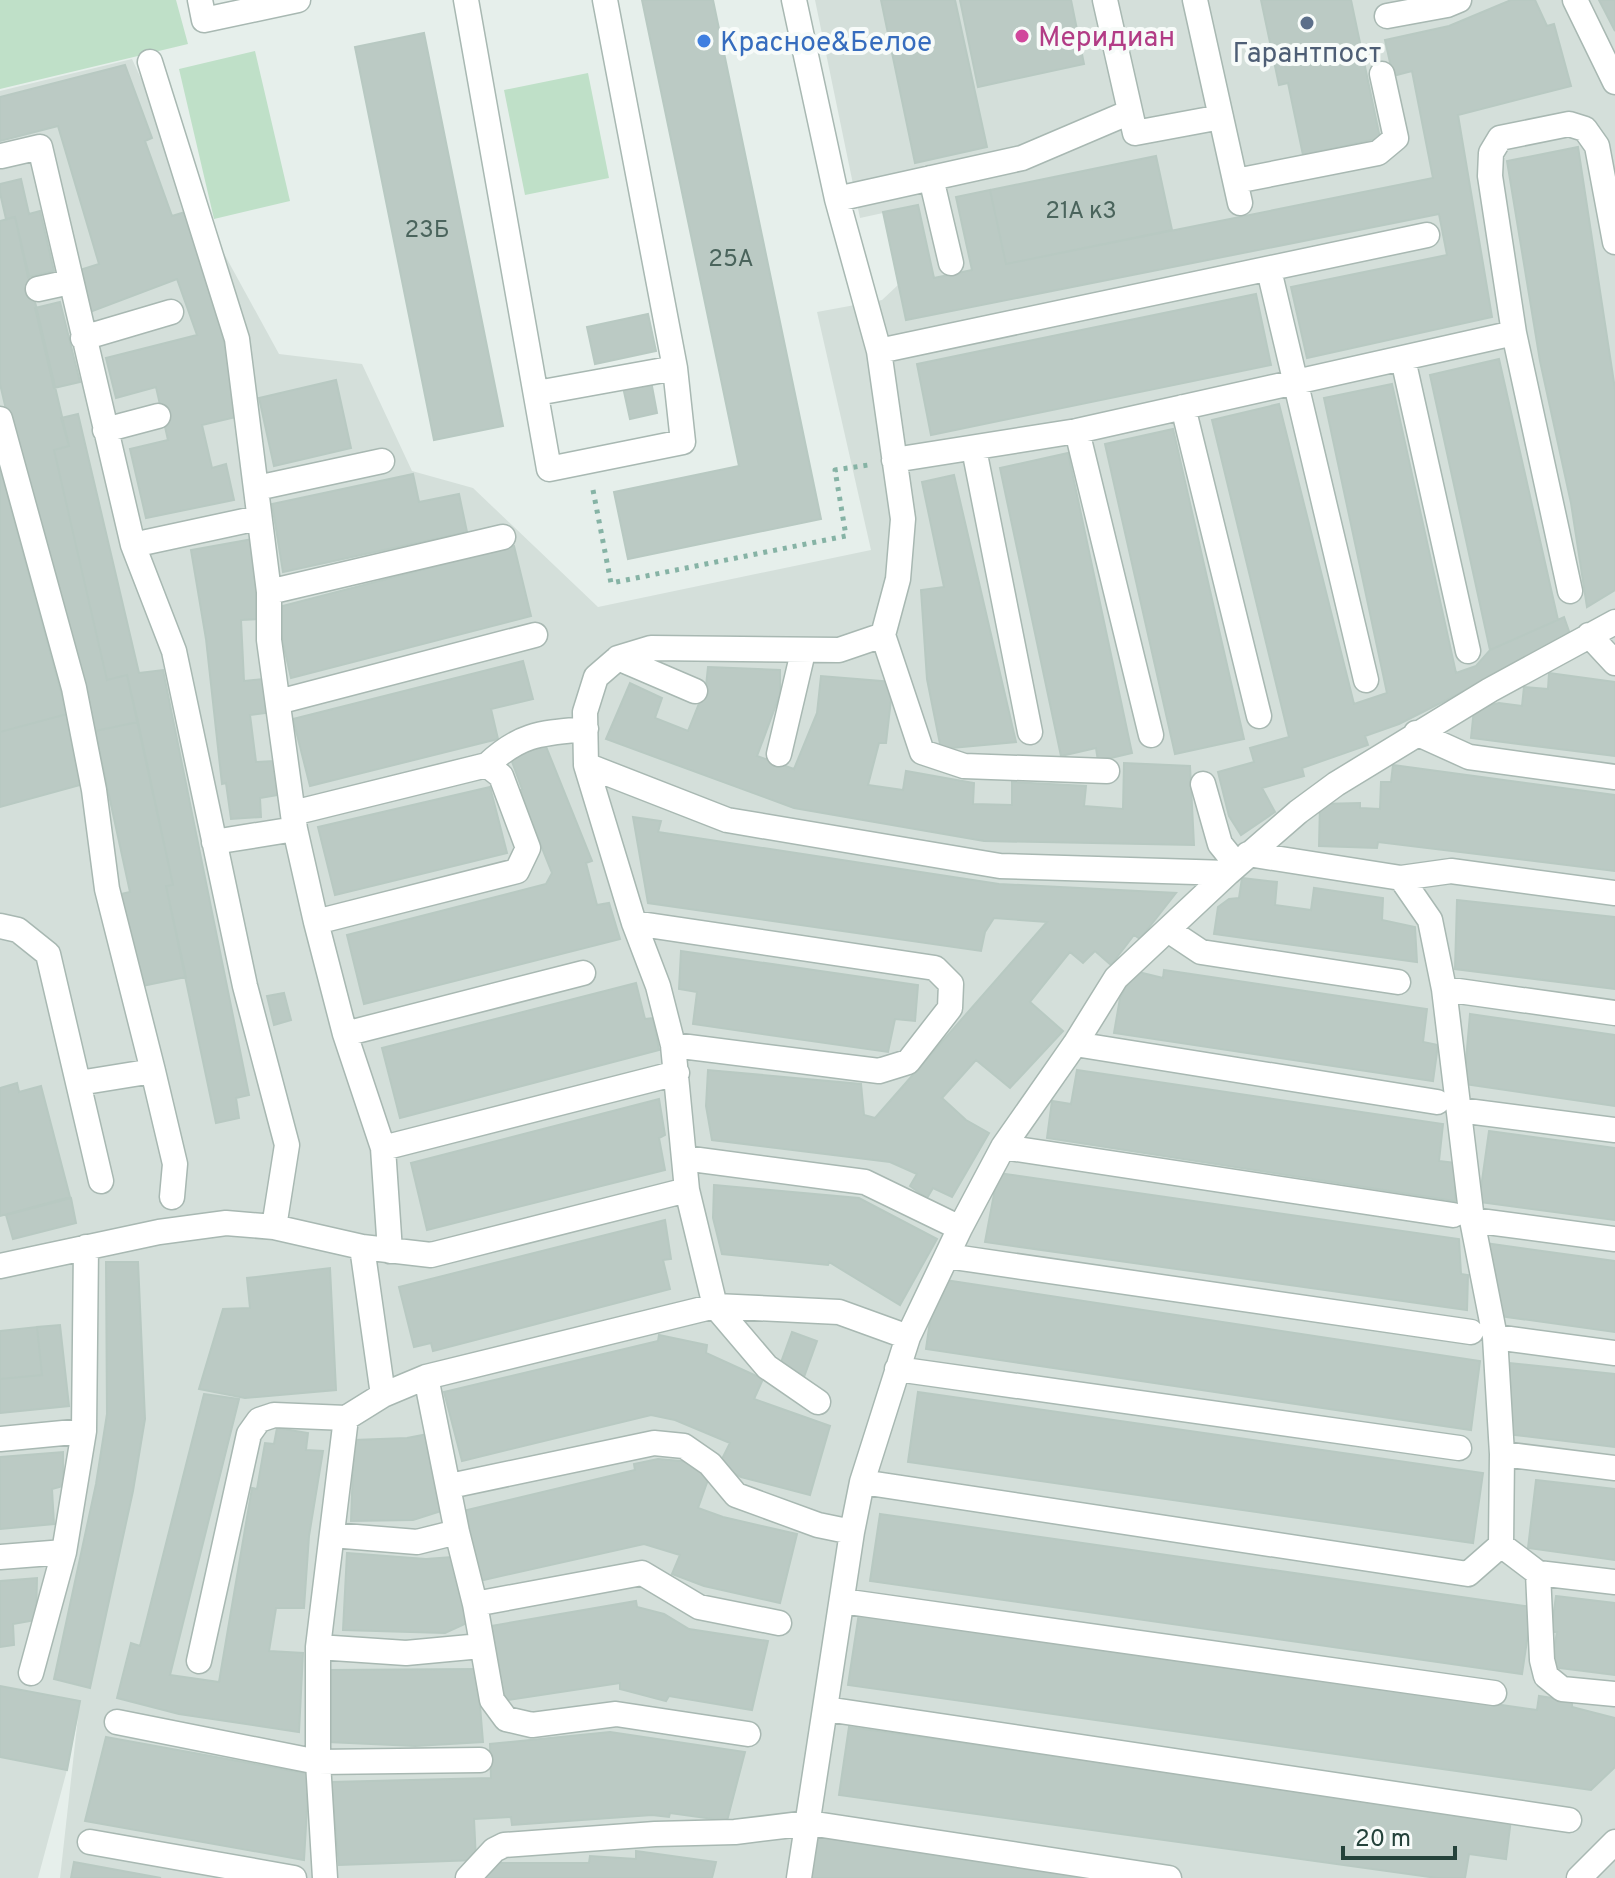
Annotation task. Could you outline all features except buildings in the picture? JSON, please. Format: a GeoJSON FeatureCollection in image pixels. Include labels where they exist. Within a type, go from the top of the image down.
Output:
{"type":"FeatureCollection","features":[{"type":"Feature","properties":{"kind":"lane"},"geometry":{"type":"LineString","coordinates":[[200,0],[204,20],[298,0]]}},
{"type":"Feature","properties":{"kind":"lane"},"geometry":{"type":"LineString","coordinates":[[466,0],[549,469],[683,442],[675,368],[605,0]]}},
{"type":"Feature","properties":{"kind":"lane"},"geometry":{"type":"LineString","coordinates":[[794,0],[837,199],[879,351],[903,519],[898,579],[883,635],[922,752],[964,766],[1107,771]]}},
{"type":"Feature","properties":{"kind":"lane"},"geometry":{"type":"LineString","coordinates":[[1105,0],[1135,133],[1221,117]]}},
{"type":"Feature","properties":{"kind":"lane"},"geometry":{"type":"LineString","coordinates":[[1195,0],[1238,192],[1378,153],[1396,138],[1382,74]]}},
{"type":"Feature","properties":{"kind":"lane"},"geometry":{"type":"LineString","coordinates":[[1387,16],[1459,0]]}},
{"type":"Feature","properties":{"kind":"lane"},"geometry":{"type":"LineString","coordinates":[[1575,0],[1615,82]]}},
{"type":"Feature","properties":{"kind":"lane"},"geometry":{"type":"LineString","coordinates":[[150,62],[237,339],[269,592],[269,640],[294,821],[345,1034],[383,1148],[390,1251]]}},
{"type":"Feature","properties":{"kind":"lane"},"geometry":{"type":"LineString","coordinates":[[837,199],[1022,158],[1130,112]]}},
{"type":"Feature","properties":{"kind":"lane"},"geometry":{"type":"LineString","coordinates":[[1570,591],[1514,333],[1490,176],[1491,153],[1500,138],[1569,124],[1585,129],[1597,146],[1615,242]]}},
{"type":"Feature","properties":{"kind":"lane"},"geometry":{"type":"LineString","coordinates":[[1,156],[40,147],[133,545],[174,651],[245,986],[287,1145],[274,1227]]}},
{"type":"Feature","properties":{"kind":"lane"},"geometry":{"type":"LineString","coordinates":[[931,178],[951,263]]}},
{"type":"Feature","properties":{"kind":"lane"},"geometry":{"type":"LineString","coordinates":[[879,351],[1427,235]]}},
{"type":"Feature","properties":{"kind":"lane"},"geometry":{"type":"LineString","coordinates":[[1269,270],[1366,680]]}},
{"type":"Feature","properties":{"kind":"lane"},"geometry":{"type":"LineString","coordinates":[[38,289],[70,282]]}},
{"type":"Feature","properties":{"kind":"lane"},"geometry":{"type":"LineString","coordinates":[[83,338],[171,312]]}},
{"type":"Feature","properties":{"kind":"lane"},"geometry":{"type":"LineString","coordinates":[[894,460],[1077,431],[1514,333]]}},
{"type":"Feature","properties":{"kind":"lane"},"geometry":{"type":"LineString","coordinates":[[1403,359],[1468,651]]}},
{"type":"Feature","properties":{"kind":"lane"},"geometry":{"type":"LineString","coordinates":[[537,393],[675,368]]}},
{"type":"Feature","properties":{"kind":"lane"},"geometry":{"type":"LineString","coordinates":[[1183,407],[1259,716]]}},
{"type":"Feature","properties":{"kind":"lane"},"geometry":{"type":"LineString","coordinates":[[105,430],[158,416]]}},
{"type":"Feature","properties":{"kind":"lane"},"geometry":{"type":"LineString","coordinates":[[0,419],[74,688],[94,790],[107,889],[175,1164],[172,1197]]}},
{"type":"Feature","properties":{"kind":"lane"},"geometry":{"type":"LineString","coordinates":[[1077,431],[1151,735]]}},
{"type":"Feature","properties":{"kind":"lane"},"geometry":{"type":"LineString","coordinates":[[974,449],[1030,732]]}},
{"type":"Feature","properties":{"kind":"lane"},"geometry":{"type":"LineString","coordinates":[[257,488],[382,461]]}},
{"type":"Feature","properties":{"kind":"lane"},"geometry":{"type":"LineString","coordinates":[[133,545],[258,518]]}},
{"type":"Feature","properties":{"kind":"lane"},"geometry":{"type":"LineString","coordinates":[[269,592],[503,537]]}},
{"type":"Feature","properties":{"kind":"lane"},"geometry":{"type":"LineString","coordinates":[[799,1878],[862,1482],[908,1337],[1003,1147],[1075,1044],[1116,978],[1298,812],[1416,733],[1615,622]]}},
{"type":"Feature","properties":{"kind":"lane"},"geometry":{"type":"LineString","coordinates":[[278,702],[535,635]]}},
{"type":"Feature","properties":{"kind":"lane"},"geometry":{"type":"LineString","coordinates":[[818,1402],[767,1367],[715,1306],[687,1190],[673,1045],[658,986],[634,923],[586,765],[585,712],[596,677],[618,658],[651,648],[839,650],[883,635]]}},
{"type":"Feature","properties":{"kind":"lane"},"geometry":{"type":"LineString","coordinates":[[1589,635],[1615,663]]}},
{"type":"Feature","properties":{"kind":"lane"},"geometry":{"type":"LineString","coordinates":[[779,754],[803,652]]}},
{"type":"Feature","properties":{"kind":"lane"},"geometry":{"type":"LineString","coordinates":[[618,658],[695,691]]}},
{"type":"Feature","properties":{"kind":"lane"},"geometry":{"type":"LineString","coordinates":[[214,842],[487,765],[508,746],[545,733],[586,729]]}},
{"type":"Feature","properties":{"kind":"lane"},"geometry":{"type":"LineString","coordinates":[[1416,733],[1469,757],[1615,777]]}},
{"type":"Feature","properties":{"kind":"lane"},"geometry":{"type":"LineString","coordinates":[[316,922],[517,871],[528,848],[501,776],[487,765]]}},
{"type":"Feature","properties":{"kind":"lane"},"geometry":{"type":"LineString","coordinates":[[586,765],[727,820],[985,863],[1238,864],[1401,878],[1451,871],[1615,893]]}},
{"type":"Feature","properties":{"kind":"lane"},"geometry":{"type":"LineString","coordinates":[[1203,784],[1220,844],[1238,864]]}},
{"type":"Feature","properties":{"kind":"lane"},"geometry":{"type":"LineString","coordinates":[[862,1482],[1468,1574],[1501,1545],[1502,1454],[1483,1335],[1480,1274],[1462,1217],[1448,1106],[1444,989],[1430,920],[1401,878]]}},
{"type":"Feature","properties":{"kind":"lane"},"geometry":{"type":"LineString","coordinates":[[634,923],[935,968],[951,984],[950,1008],[908,1062],[879,1071],[673,1045]]}},
{"type":"Feature","properties":{"kind":"lane"},"geometry":{"type":"LineString","coordinates":[[0,926],[18,930],[48,954],[101,1181]]}},
{"type":"Feature","properties":{"kind":"lane"},"geometry":{"type":"LineString","coordinates":[[1168,930],[1201,952],[1398,982]]}},
{"type":"Feature","properties":{"kind":"lane"},"geometry":{"type":"LineString","coordinates":[[345,1034],[583,973]]}},
{"type":"Feature","properties":{"kind":"lane"},"geometry":{"type":"LineString","coordinates":[[1444,989],[1615,1013]]}},
{"type":"Feature","properties":{"kind":"lane"},"geometry":{"type":"LineString","coordinates":[[1075,1044],[1448,1106],[1615,1130]]}},
{"type":"Feature","properties":{"kind":"lane"},"geometry":{"type":"LineString","coordinates":[[79,1083],[153,1071]]}},
{"type":"Feature","properties":{"kind":"lane"},"geometry":{"type":"LineString","coordinates":[[383,1148],[677,1073]]}},
{"type":"Feature","properties":{"kind":"lane"},"geometry":{"type":"LineString","coordinates":[[1003,1147],[1615,1239]]}},
{"type":"Feature","properties":{"kind":"lane"},"geometry":{"type":"LineString","coordinates":[[684,1158],[865,1182],[960,1228]]}},
{"type":"Feature","properties":{"kind":"lane"},"geometry":{"type":"LineString","coordinates":[[0,1266],[159,1232],[226,1223],[274,1227],[362,1247],[431,1255],[687,1190]]}},
{"type":"Feature","properties":{"kind":"lane"},"geometry":{"type":"LineString","coordinates":[[31,1673],[64,1552],[84,1431],[86,1247]]}},
{"type":"Feature","properties":{"kind":"lane"},"geometry":{"type":"LineString","coordinates":[[362,1247],[383,1395]]}},
{"type":"Feature","properties":{"kind":"lane"},"geometry":{"type":"LineString","coordinates":[[947,1256],[1615,1353]]}},
{"type":"Feature","properties":{"kind":"lane"},"geometry":{"type":"LineString","coordinates":[[199,1661],[249,1434],[259,1420],[274,1415],[346,1418],[383,1395],[426,1377],[715,1306],[839,1312],[908,1337]]}},
{"type":"Feature","properties":{"kind":"lane"},"geometry":{"type":"LineString","coordinates":[[897,1369],[1459,1448]]}},
{"type":"Feature","properties":{"kind":"lane"},"geometry":{"type":"LineString","coordinates":[[426,1377],[457,1532],[475,1604],[492,1700],[506,1719],[532,1725],[616,1714],[748,1734]]}},
{"type":"Feature","properties":{"kind":"lane"},"geometry":{"type":"LineString","coordinates":[[325,1878],[318,1762],[318,1647],[346,1418]]}},
{"type":"Feature","properties":{"kind":"lane"},"geometry":{"type":"LineString","coordinates":[[0,1439],[84,1431]]}},
{"type":"Feature","properties":{"kind":"lane"},"geometry":{"type":"LineString","coordinates":[[450,1486],[654,1443],[684,1446],[710,1464],[736,1495],[818,1525],[852,1532]]}},
{"type":"Feature","properties":{"kind":"lane"},"geometry":{"type":"LineString","coordinates":[[1502,1454],[1615,1468]]}},
{"type":"Feature","properties":{"kind":"lane"},"geometry":{"type":"LineString","coordinates":[[332,1535],[417,1542],[457,1532]]}},
{"type":"Feature","properties":{"kind":"lane"},"geometry":{"type":"LineString","coordinates":[[1501,1545],[1538,1573],[1615,1582]]}},
{"type":"Feature","properties":{"kind":"lane"},"geometry":{"type":"LineString","coordinates":[[0,1557],[64,1552]]}},
{"type":"Feature","properties":{"kind":"lane"},"geometry":{"type":"LineString","coordinates":[[475,1604],[642,1573],[699,1607],[779,1623]]}},
{"type":"Feature","properties":{"kind":"lane"},"geometry":{"type":"LineString","coordinates":[[1538,1573],[1542,1660],[1546,1676],[1562,1689],[1615,1694]]}},
{"type":"Feature","properties":{"kind":"lane"},"geometry":{"type":"LineString","coordinates":[[842,1601],[1494,1693]]}},
{"type":"Feature","properties":{"kind":"lane"},"geometry":{"type":"LineString","coordinates":[[318,1647],[406,1653],[481,1646]]}},
{"type":"Feature","properties":{"kind":"lane"},"geometry":{"type":"LineString","coordinates":[[826,1709],[1569,1820]]}},
{"type":"Feature","properties":{"kind":"lane"},"geometry":{"type":"LineString","coordinates":[[117,1722],[318,1762],[480,1760]]}},
{"type":"Feature","properties":{"kind":"lane"},"geometry":{"type":"LineString","coordinates":[[468,1878],[494,1850],[504,1845],[655,1834],[735,1832],[809,1823],[1169,1878]]}},
{"type":"Feature","properties":{"kind":"lane"},"geometry":{"type":"LineString","coordinates":[[90,1842],[294,1878]]}},
{"type":"Feature","properties":{"kind":"lane"},"geometry":{"type":"LineString","coordinates":[[1579,1878],[1615,1842]]}},
{"type":"Feature","properties":{"kind":"path"},"geometry":{"type":"LineString","coordinates":[[587,461],[611,583],[846,536],[835,470],[894,460]]}},
{"type":"Feature","properties":{"kind":"shaded area"},"geometry":{"type":"Polygon","coordinates":[[[815,0],[1615,0],[1615,1878],[60,1878],[78,1717],[38,1878],[0,1878],[0,91],[132,59],[210,228],[279,354],[362,364],[412,471],[473,488],[598,607],[871,550],[817,312],[882,300],[898,285],[883,213],[860,218],[815,0]]]}},
{"type":"Feature","properties":{"kind":"green space"},"geometry":{"type":"Polygon","coordinates":[[[0,0],[176,0],[188,44],[0,89],[0,0]]]}},
{"type":"Feature","properties":{"kind":"green space"},"geometry":{"type":"Polygon","coordinates":[[[255,51],[290,201],[214,219],[179,69],[255,51]]]}},
{"type":"Feature","properties":{"kind":"green space"},"geometry":{"type":"Polygon","coordinates":[[[588,73],[609,178],[525,195],[504,90],[588,73]]]}},
{"type":"Feature","properties":{"kind":"place","name":"Гарантпост"},"geometry":{"type":"Point","coordinates":[1307,23]}},
{"type":"Feature","properties":{"kind":"place","name":"Меридиан"},"geometry":{"type":"Point","coordinates":[1022,36]}},
{"type":"Feature","properties":{"kind":"place","name":"Красное&Белое"},"geometry":{"type":"Point","coordinates":[704,41]}}]}
